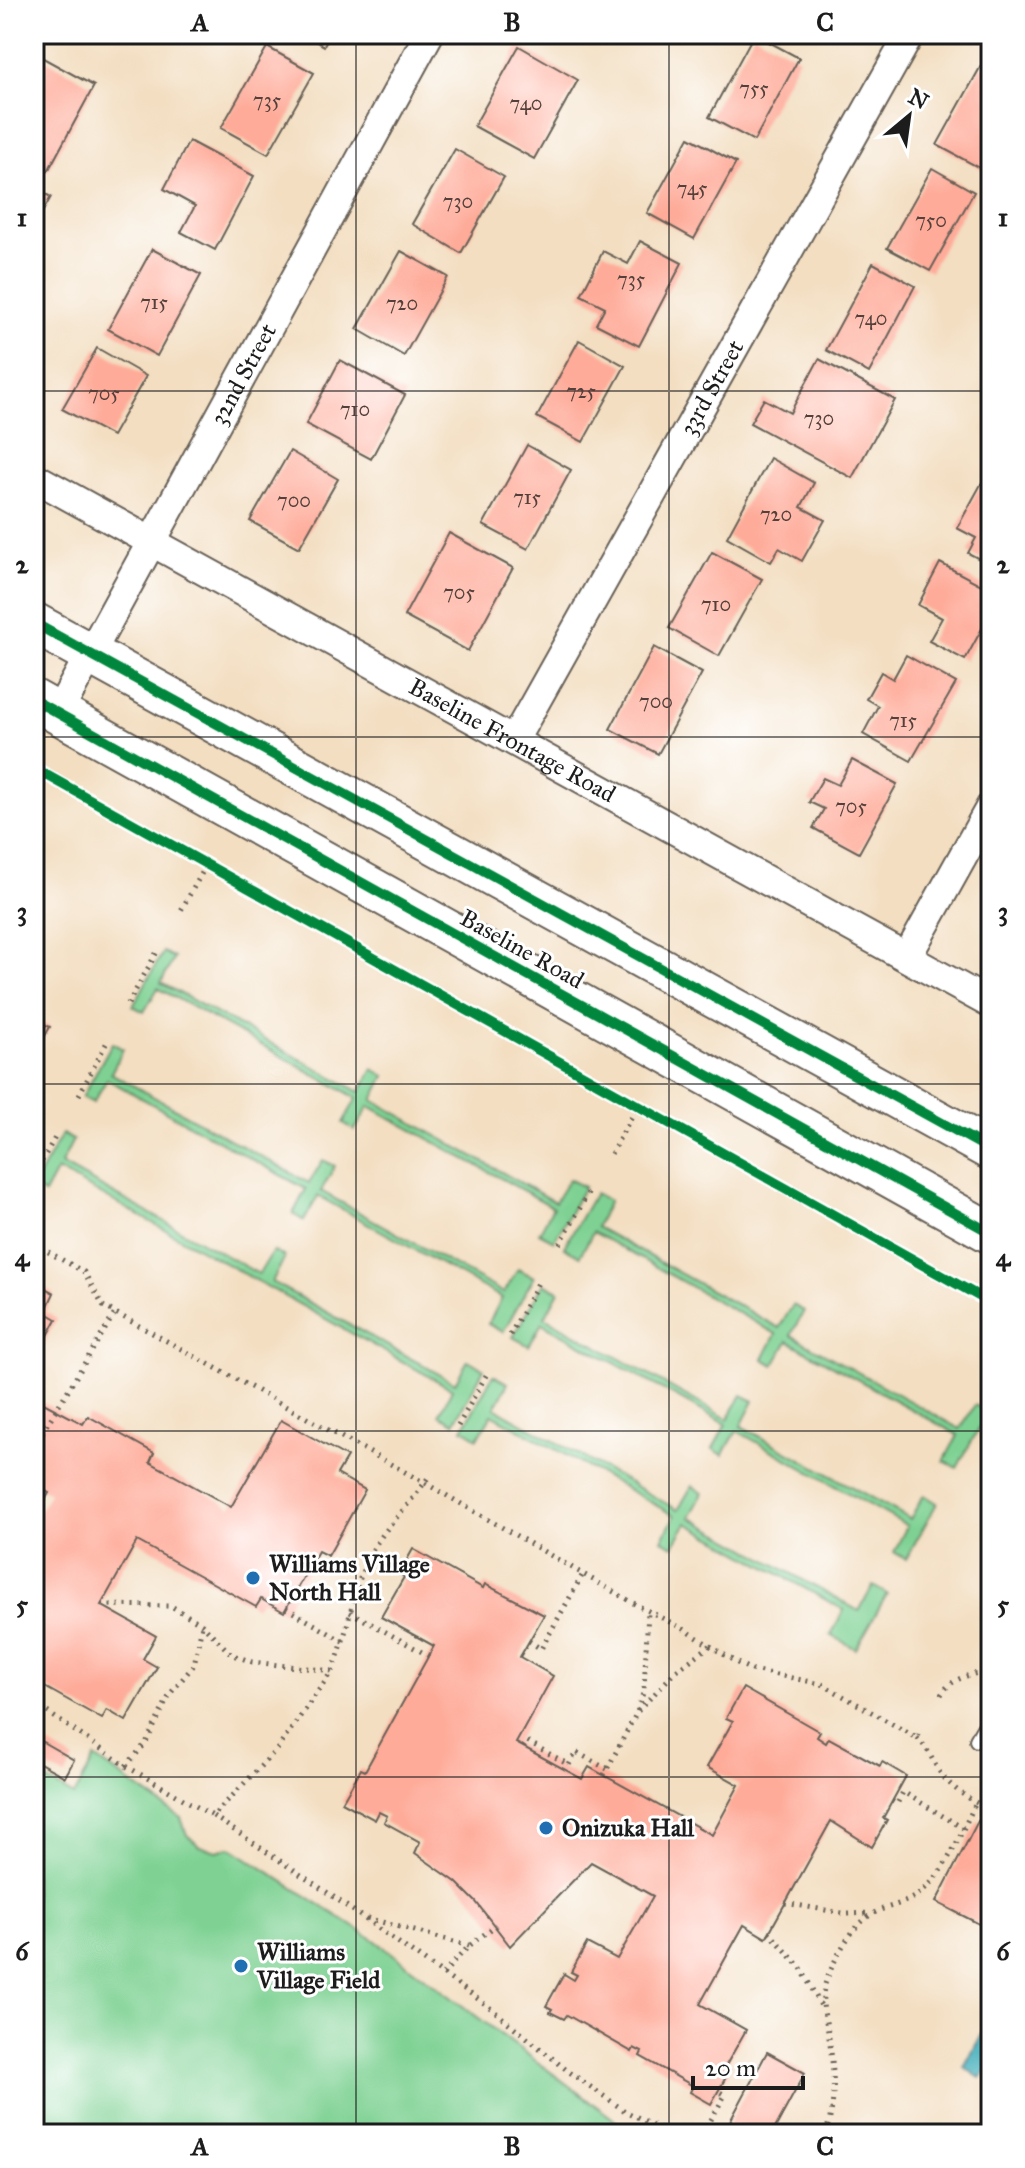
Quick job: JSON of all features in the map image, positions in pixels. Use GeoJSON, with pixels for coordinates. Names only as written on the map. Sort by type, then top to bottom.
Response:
{"type":"FeatureCollection","features":[{"type":"Feature","properties":{"kind":"main road","name":"Baseline Road"},"geometry":{"type":"LineString","coordinates":[[34,623],[991,1150]]}},
{"type":"Feature","properties":{"kind":"main road","name":"Baseline Road"},"geometry":{"type":"LineString","coordinates":[[46,706],[991,1233]]}},
{"type":"Feature","properties":{"kind":"street","name":"32nd Street"},"geometry":{"type":"LineString","coordinates":[[46,706],[91,654],[429,34]]}},
{"type":"Feature","properties":{"kind":"street","name":"33rd Street"},"geometry":{"type":"LineString","coordinates":[[514,740],[910,34]]}},
{"type":"Feature","properties":{"kind":"street","name":"Baseline Frontage Road"},"geometry":{"type":"LineString","coordinates":[[34,477],[991,1004]]}},
{"type":"Feature","properties":{"kind":"street"},"geometry":{"type":"LineString","coordinates":[[907,957],[991,806]]}},
{"type":"Feature","properties":{"kind":"lane"},"geometry":{"type":"LineString","coordinates":[[977,1740],[991,1716]]}},
{"type":"Feature","properties":{"kind":"path"},"geometry":{"type":"LineString","coordinates":[[34,768],[207,864],[180,912]]}},
{"type":"Feature","properties":{"kind":"path"},"geometry":{"type":"LineString","coordinates":[[128,1004],[158,950]]}},
{"type":"Feature","properties":{"kind":"path"},"geometry":{"type":"LineString","coordinates":[[79,1095],[107,1042]]}},
{"type":"Feature","properties":{"kind":"path"},"geometry":{"type":"LineString","coordinates":[[611,1154],[637,1107]]}},
{"type":"Feature","properties":{"kind":"path"},"geometry":{"type":"LineString","coordinates":[[34,1175],[57,1134]]}},
{"type":"Feature","properties":{"kind":"path"},"geometry":{"type":"LineString","coordinates":[[560,1244],[590,1190]]}},
{"type":"Feature","properties":{"kind":"path"},"geometry":{"type":"LineString","coordinates":[[34,1244],[84,1272],[103,1306],[425,1483],[752,1670],[822,1684],[917,1738],[927,1747],[940,1772],[952,1786],[991,1810]]}},
{"type":"Feature","properties":{"kind":"path"},"geometry":{"type":"LineString","coordinates":[[510,1335],[539,1281]]}},
{"type":"Feature","properties":{"kind":"path"},"geometry":{"type":"LineString","coordinates":[[34,1446],[115,1313]]}},
{"type":"Feature","properties":{"kind":"path"},"geometry":{"type":"LineString","coordinates":[[458,1426],[489,1370]]}},
{"type":"Feature","properties":{"kind":"path"},"geometry":{"type":"LineString","coordinates":[[213,1816],[278,1748],[332,1671],[368,1558],[429,1476]]}},
{"type":"Feature","properties":{"kind":"path"},"geometry":{"type":"LineString","coordinates":[[529,1641],[541,1649],[583,1574]]}},
{"type":"Feature","properties":{"kind":"path"},"geometry":{"type":"LineString","coordinates":[[101,1605],[171,1606],[202,1624],[231,1654],[252,1662],[332,1671]]}},
{"type":"Feature","properties":{"kind":"path"},"geometry":{"type":"LineString","coordinates":[[286,1608],[343,1641]]}},
{"type":"Feature","properties":{"kind":"path"},"geometry":{"type":"LineString","coordinates":[[523,1747],[527,1741],[569,1765],[576,1752],[605,1772],[637,1712],[644,1690],[648,1611]]}},
{"type":"Feature","properties":{"kind":"path"},"geometry":{"type":"LineString","coordinates":[[350,1612],[429,1656]]}},
{"type":"Feature","properties":{"kind":"path"},"geometry":{"type":"LineString","coordinates":[[126,1766],[146,1743],[170,1694],[194,1665],[202,1624]]}},
{"type":"Feature","properties":{"kind":"path"},"geometry":{"type":"LineString","coordinates":[[637,1712],[676,1671],[711,1645]]}},
{"type":"Feature","properties":{"kind":"path"},"geometry":{"type":"LineString","coordinates":[[941,1695],[947,1684],[988,1673],[991,1666]]}},
{"type":"Feature","properties":{"kind":"path"},"geometry":{"type":"LineString","coordinates":[[34,1703],[126,1766],[213,1816],[362,1917],[488,2006],[568,2071],[625,2111],[671,2134]]}},
{"type":"Feature","properties":{"kind":"path"},"geometry":{"type":"LineString","coordinates":[[917,1738],[922,1729]]}},
{"type":"Feature","properties":{"kind":"path"},"geometry":{"type":"LineString","coordinates":[[892,1801],[897,1804],[903,1792],[963,1828]]}},
{"type":"Feature","properties":{"kind":"path"},"geometry":{"type":"LineString","coordinates":[[785,1903],[848,1914],[873,1913],[899,1905],[924,1889],[942,1867],[976,1803]]}},
{"type":"Feature","properties":{"kind":"path"},"geometry":{"type":"LineString","coordinates":[[822,2008],[822,1994],[842,1950],[858,1926],[873,1913]]}},
{"type":"Feature","properties":{"kind":"path"},"geometry":{"type":"LineString","coordinates":[[362,1917],[469,1946]]}},
{"type":"Feature","properties":{"kind":"path"},"geometry":{"type":"LineString","coordinates":[[443,1974],[469,1946],[496,1925]]}},
{"type":"Feature","properties":{"kind":"path"},"geometry":{"type":"LineString","coordinates":[[769,1932],[801,1968],[822,2008],[833,2073],[833,2109],[826,2133]]}},
{"type":"Feature","properties":{"kind":"path"},"geometry":{"type":"LineString","coordinates":[[703,2134],[725,2095],[718,2091]]}},
{"type":"Feature","properties":{"kind":"green space"},"geometry":{"type":"Polygon","coordinates":[[[163,952],[174,958],[161,983],[360,1092],[373,1069],[385,1076],[373,1100],[555,1202],[569,1179],[584,1187],[554,1241],[539,1233],[553,1207],[369,1106],[355,1130],[343,1123],[357,1098],[158,988],[144,1012],[133,1006],[163,952]]]}},
{"type":"Feature","properties":{"kind":"green space"},"geometry":{"type":"Polygon","coordinates":[[[112,1043],[123,1049],[111,1073],[309,1183],[323,1160],[335,1166],[321,1191],[504,1293],[518,1269],[534,1277],[503,1332],[488,1324],[502,1298],[318,1196],[304,1221],[293,1214],[306,1189],[107,1079],[93,1103],[82,1097],[112,1043]]]}},
{"type":"Feature","properties":{"kind":"green space"},"geometry":{"type":"Polygon","coordinates":[[[62,1134],[73,1140],[61,1164],[259,1274],[273,1251],[285,1257],[272,1282],[455,1383],[468,1360],[484,1369],[454,1423],[439,1415],[452,1389],[57,1170],[44,1194],[34,1188],[62,1134]]]}},
{"type":"Feature","properties":{"kind":"green space"},"geometry":{"type":"Polygon","coordinates":[[[595,1193],[609,1201],[596,1227],[779,1328],[793,1305],[804,1311],[791,1335],[960,1429],[975,1405],[988,1412],[957,1468],[944,1461],[958,1435],[788,1341],[774,1365],[763,1359],[776,1334],[593,1232],[580,1256],[564,1247],[595,1193]]]}},
{"type":"Feature","properties":{"kind":"green space"},"geometry":{"type":"Polygon","coordinates":[[[544,1283],[559,1291],[545,1317],[728,1419],[742,1395],[754,1401],[741,1426],[910,1519],[924,1495],[937,1503],[906,1559],[894,1552],[907,1526],[737,1431],[723,1455],[713,1449],[726,1424],[542,1323],[529,1346],[513,1337],[544,1283]]]}},
{"type":"Feature","properties":{"kind":"green space"},"geometry":{"type":"Polygon","coordinates":[[[493,1375],[508,1383],[495,1408],[678,1510],[692,1486],[703,1493],[690,1517],[859,1611],[873,1586],[887,1594],[856,1649],[831,1635],[844,1610],[687,1523],[673,1546],[662,1540],[675,1516],[492,1414],[478,1438],[463,1429],[493,1375]]]}},
{"type":"Feature","properties":{"kind":"green space","name":"Williams Village Field"},"geometry":{"type":"Polygon","coordinates":[[[95,1758],[181,1818],[187,1835],[200,1846],[217,1851],[230,1847],[376,1941],[627,2129],[639,2134],[34,2134],[34,1773],[74,1796],[95,1758]]]}},
{"type":"Feature","properties":{"kind":"water"},"geometry":{"type":"Polygon","coordinates":[[[991,2017],[991,2067],[980,2078],[964,2067],[991,2017]]]}},
{"type":"Feature","properties":{"kind":"building"},"geometry":{"type":"Polygon","coordinates":[[[303,34],[331,34],[324,46],[303,34]]]}},
{"type":"Feature","properties":{"kind":"building"},"geometry":{"type":"Polygon","coordinates":[[[754,34],[799,58],[754,141],[709,117],[754,34]]]}},
{"type":"Feature","properties":{"kind":"building"},"geometry":{"type":"Polygon","coordinates":[[[519,46],[578,80],[534,159],[474,126],[519,46]]]}},
{"type":"Feature","properties":{"kind":"building"},"geometry":{"type":"Polygon","coordinates":[[[267,47],[314,73],[268,154],[221,128],[267,47]]]}},
{"type":"Feature","properties":{"kind":"building"},"geometry":{"type":"Polygon","coordinates":[[[34,53],[94,86],[48,171],[34,163],[34,53]]]}},
{"type":"Feature","properties":{"kind":"building"},"geometry":{"type":"Polygon","coordinates":[[[981,66],[991,72],[991,165],[987,172],[937,145],[981,66]]]}},
{"type":"Feature","properties":{"kind":"building"},"geometry":{"type":"Polygon","coordinates":[[[689,137],[736,163],[694,239],[647,213],[689,137]]]}},
{"type":"Feature","properties":{"kind":"building"},"geometry":{"type":"Polygon","coordinates":[[[189,141],[254,176],[215,250],[181,232],[195,206],[164,189],[189,141]]]}},
{"type":"Feature","properties":{"kind":"building"},"geometry":{"type":"Polygon","coordinates":[[[455,149],[504,177],[461,253],[412,224],[455,149]]]}},
{"type":"Feature","properties":{"kind":"building"},"geometry":{"type":"Polygon","coordinates":[[[932,168],[974,192],[930,271],[887,248],[932,168]]]}},
{"type":"Feature","properties":{"kind":"building"},"geometry":{"type":"Polygon","coordinates":[[[34,188],[51,197],[34,227],[34,188]]]}},
{"type":"Feature","properties":{"kind":"building"},"geometry":{"type":"Polygon","coordinates":[[[640,241],[682,263],[639,346],[596,324],[605,307],[581,295],[603,251],[628,264],[640,241]]]}},
{"type":"Feature","properties":{"kind":"building"},"geometry":{"type":"Polygon","coordinates":[[[152,249],[201,275],[157,356],[108,329],[152,249]]]}},
{"type":"Feature","properties":{"kind":"building"},"geometry":{"type":"Polygon","coordinates":[[[401,251],[448,277],[404,356],[357,329],[401,251]]]}},
{"type":"Feature","properties":{"kind":"building"},"geometry":{"type":"Polygon","coordinates":[[[873,263],[915,286],[869,373],[826,350],[873,263]]]}},
{"type":"Feature","properties":{"kind":"building"},"geometry":{"type":"Polygon","coordinates":[[[579,340],[625,366],[583,442],[537,417],[579,340]]]}},
{"type":"Feature","properties":{"kind":"building"},"geometry":{"type":"Polygon","coordinates":[[[97,348],[146,376],[112,436],[62,409],[97,348]]]}},
{"type":"Feature","properties":{"kind":"building"},"geometry":{"type":"Polygon","coordinates":[[[819,359],[895,400],[852,478],[750,423],[764,399],[790,413],[819,359]]]}},
{"type":"Feature","properties":{"kind":"building"},"geometry":{"type":"Polygon","coordinates":[[[340,360],[405,395],[371,459],[306,424],[340,360]]]}},
{"type":"Feature","properties":{"kind":"building"},"geometry":{"type":"Polygon","coordinates":[[[527,445],[571,470],[528,549],[483,525],[527,445]]]}},
{"type":"Feature","properties":{"kind":"building"},"geometry":{"type":"Polygon","coordinates":[[[290,451],[338,479],[299,548],[250,521],[290,451]]]}},
{"type":"Feature","properties":{"kind":"building"},"geometry":{"type":"Polygon","coordinates":[[[770,458],[814,483],[801,507],[825,520],[802,561],[779,548],[771,562],[727,537],[770,458]]]}},
{"type":"Feature","properties":{"kind":"building"},"geometry":{"type":"Polygon","coordinates":[[[985,477],[991,480],[991,565],[968,553],[976,538],[957,528],[985,477]]]}},
{"type":"Feature","properties":{"kind":"building"},"geometry":{"type":"Polygon","coordinates":[[[449,533],[513,568],[468,651],[404,616],[449,533]]]}},
{"type":"Feature","properties":{"kind":"building"},"geometry":{"type":"Polygon","coordinates":[[[712,552],[762,579],[719,656],[669,628],[712,552]]]}},
{"type":"Feature","properties":{"kind":"building"},"geometry":{"type":"Polygon","coordinates":[[[940,563],[991,590],[991,612],[965,660],[929,641],[942,618],[918,605],[940,563]]]}},
{"type":"Feature","properties":{"kind":"building"},"geometry":{"type":"Polygon","coordinates":[[[654,647],[702,673],[658,754],[610,729],[654,647]]]}},
{"type":"Feature","properties":{"kind":"building"},"geometry":{"type":"Polygon","coordinates":[[[906,655],[956,683],[911,761],[863,734],[878,706],[866,699],[881,672],[893,679],[906,655]]]}},
{"type":"Feature","properties":{"kind":"building"},"geometry":{"type":"Polygon","coordinates":[[[852,760],[897,784],[859,853],[813,828],[824,809],[809,802],[823,778],[838,785],[852,760]]]}},
{"type":"Feature","properties":{"kind":"building"},"geometry":{"type":"Polygon","coordinates":[[[34,1019],[50,1027],[34,1055],[34,1019]]]}},
{"type":"Feature","properties":{"kind":"building"},"geometry":{"type":"Polygon","coordinates":[[[34,1282],[54,1293],[45,1312],[57,1319],[34,1361],[34,1282]]]}},
{"type":"Feature","properties":{"kind":"building","name":"Williams Village North Hall"},"geometry":{"type":"Polygon","coordinates":[[[34,1398],[83,1424],[88,1416],[154,1453],[150,1462],[231,1507],[281,1420],[347,1457],[337,1474],[365,1490],[328,1556],[318,1551],[284,1612],[261,1599],[256,1607],[137,1541],[101,1605],[156,1636],[143,1659],[157,1667],[126,1721],[107,1710],[102,1719],[34,1681],[34,1673],[42,1658],[34,1652],[34,1521],[49,1493],[34,1485],[34,1398]]]}},
{"type":"Feature","properties":{"kind":"building","name":"Onizuka Hall"},"geometry":{"type":"Polygon","coordinates":[[[413,1549],[483,1588],[485,1584],[544,1615],[520,1657],[553,1676],[516,1743],[582,1779],[589,1767],[712,1835],[739,1785],[707,1767],[733,1721],[726,1718],[743,1688],[820,1732],[817,1737],[826,1743],[829,1738],[880,1766],[882,1762],[906,1776],[883,1818],[887,1820],[872,1847],[831,1821],[766,1938],[744,1925],[700,2004],[746,2030],[725,2067],[730,2070],[711,2104],[690,2092],[693,2086],[640,2056],[642,2052],[634,2048],[632,2052],[567,2015],[564,2019],[550,2012],[552,2009],[546,2006],[564,1974],[574,1980],[577,1975],[571,1972],[587,1943],[617,1959],[653,1896],[591,1862],[510,1946],[456,1882],[415,1853],[420,1842],[384,1822],[387,1816],[379,1812],[375,1820],[342,1802],[361,1769],[365,1771],[434,1646],[381,1617],[404,1577],[399,1574],[413,1549]]]}},
{"type":"Feature","properties":{"kind":"building"},"geometry":{"type":"Polygon","coordinates":[[[34,1737],[74,1760],[65,1777],[34,1760],[34,1737]]]}},
{"type":"Feature","properties":{"kind":"building"},"geometry":{"type":"Polygon","coordinates":[[[978,1821],[991,1828],[991,1930],[936,1902],[978,1821]]]}},
{"type":"Feature","properties":{"kind":"building"},"geometry":{"type":"Polygon","coordinates":[[[767,2052],[805,2073],[772,2134],[745,2134],[728,2125],[767,2052]]]}},
{"type":"Feature","properties":{"kind":"cycle path"},"geometry":{"type":"LineString","coordinates":[[34,623],[991,1150]]}},
{"type":"Feature","properties":{"kind":"cycle path"},"geometry":{"type":"LineString","coordinates":[[34,700],[991,1233]]}},
{"type":"Feature","properties":{"kind":"cycle path"},"geometry":{"type":"LineString","coordinates":[[34,768],[991,1303]]}},
{"type":"Feature","properties":{"kind":"place","name":"Williams Village North Hall"},"geometry":{"type":"Point","coordinates":[253,1578]}},
{"type":"Feature","properties":{"kind":"place","name":"Onizuka Hall"},"geometry":{"type":"Point","coordinates":[546,1828]}},
{"type":"Feature","properties":{"kind":"place","name":"Williams Village Field"},"geometry":{"type":"Point","coordinates":[241,1966]}}]}
